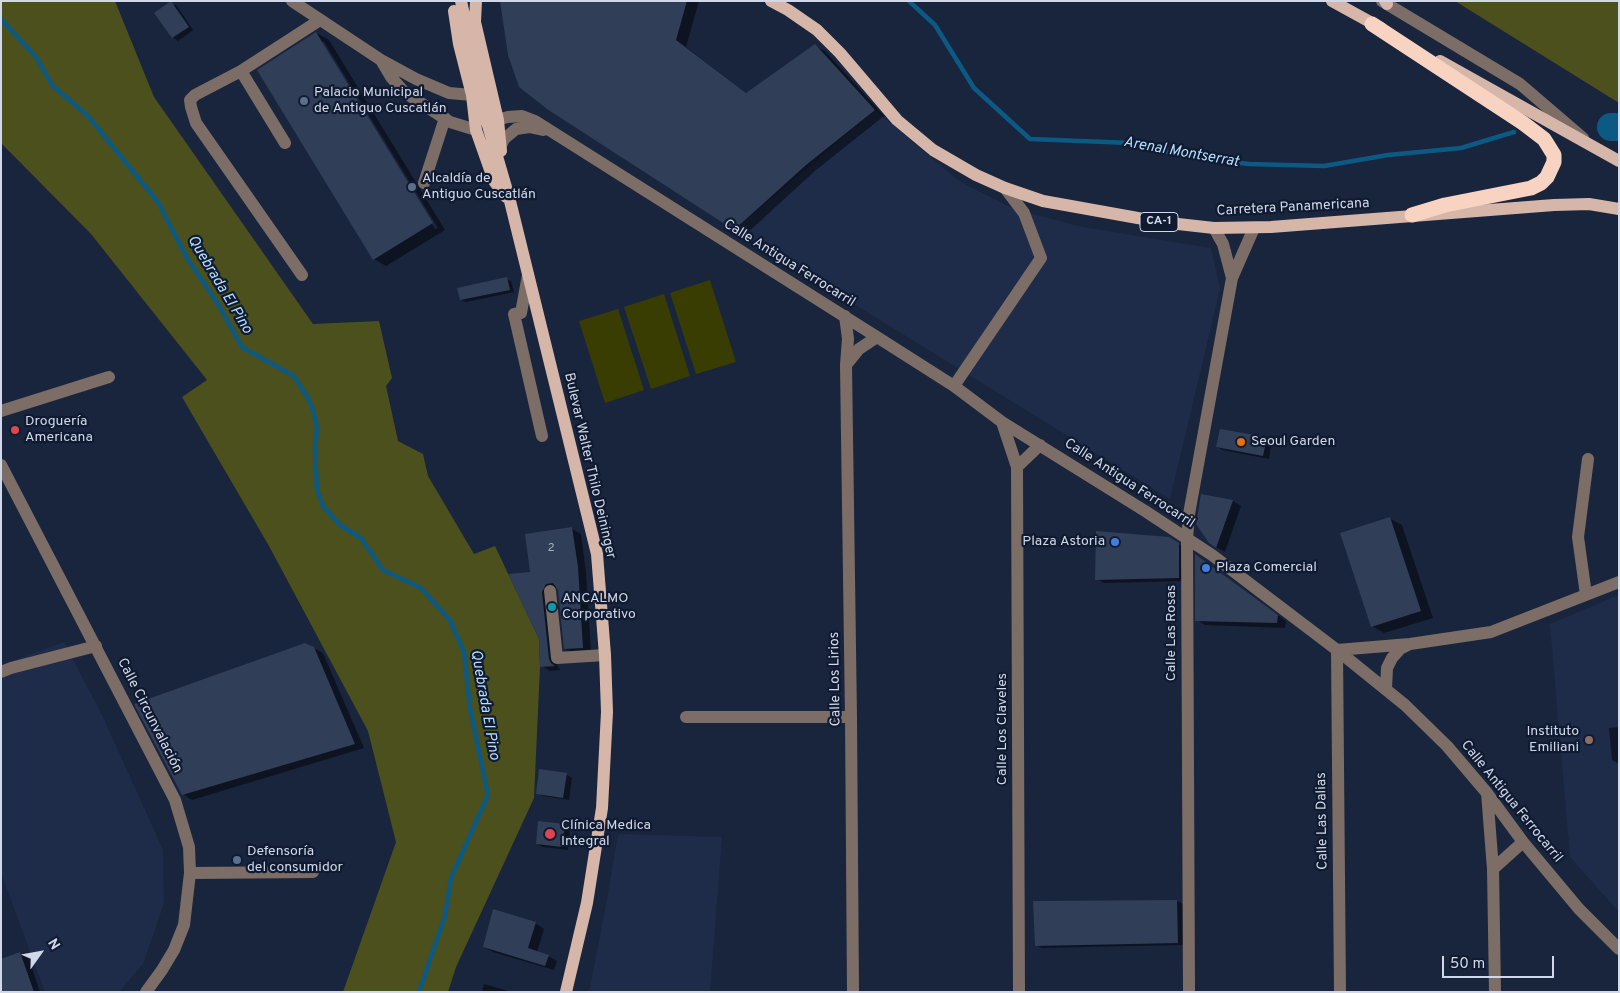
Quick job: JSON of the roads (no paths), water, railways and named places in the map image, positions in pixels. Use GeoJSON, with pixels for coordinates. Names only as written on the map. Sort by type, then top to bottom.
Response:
{"type":"FeatureCollection","features":[{"type":"Feature","properties":{"kind":"highway"},"geometry":{"type":"LineString","coordinates":[[1372,24],[1523,123],[1544,139],[1554,154],[1552,171],[1541,184],[1531,188],[1445,205],[1412,215]]}},
{"type":"Feature","properties":{"kind":"main road"},"geometry":{"type":"LineString","coordinates":[[453,1],[459,44],[472,95],[493,158],[500,166]]}},
{"type":"Feature","properties":{"kind":"main road"},"geometry":{"type":"LineString","coordinates":[[476,1],[475,22],[492,121],[501,145],[500,166]]}},
{"type":"Feature","properties":{"kind":"main road","name":"Carretera Panamericana"},"geometry":{"type":"LineString","coordinates":[[771,1],[817,30],[840,53],[897,120],[926,144],[976,175],[1004,188],[1043,201],[1079,209],[1160,222],[1214,228],[1254,228],[1554,205],[1589,204],[1619,209]]}},
{"type":"Feature","properties":{"kind":"main road"},"geometry":{"type":"LineString","coordinates":[[1332,1],[1619,161]]}},
{"type":"Feature","properties":{"kind":"main road","name":"Bulevar Walter Thilo Deininger"},"geometry":{"type":"LineString","coordinates":[[462,7],[492,121],[500,166],[597,554],[606,655],[607,712],[602,808],[588,903],[566,992]]}},
{"type":"Feature","properties":{"kind":"main road"},"geometry":{"type":"LineString","coordinates":[[472,95],[476,130],[494,181],[510,202]]}},
{"type":"Feature","properties":{"kind":"street"},"geometry":{"type":"LineString","coordinates":[[292,1],[381,60],[416,79],[449,93],[472,95]]}},
{"type":"Feature","properties":{"kind":"street"},"geometry":{"type":"LineString","coordinates":[[1385,2],[1520,84],[1590,144]]}},
{"type":"Feature","properties":{"kind":"street"},"geometry":{"type":"LineString","coordinates":[[302,275],[196,123],[190,100],[241,71],[320,20]]}},
{"type":"Feature","properties":{"kind":"street"},"geometry":{"type":"LineString","coordinates":[[381,60],[391,77],[404,92],[450,122],[476,130]]}},
{"type":"Feature","properties":{"kind":"street"},"geometry":{"type":"LineString","coordinates":[[241,71],[286,143]]}},
{"type":"Feature","properties":{"kind":"street"},"geometry":{"type":"LineString","coordinates":[[412,97],[416,79]]}},
{"type":"Feature","properties":{"kind":"street","name":"Calle Antigua Ferrocarril"},"geometry":{"type":"LineString","coordinates":[[492,121],[522,116],[535,121],[845,316],[954,386],[1002,422],[1040,444],[1212,555],[1386,689],[1447,746],[1487,793],[1522,842],[1579,909],[1619,949]]}},
{"type":"Feature","properties":{"kind":"street"},"geometry":{"type":"LineString","coordinates":[[424,182],[445,118]]}},
{"type":"Feature","properties":{"kind":"street","name":"Calle Antigua Ferrocarril"},"geometry":{"type":"LineString","coordinates":[[501,145],[504,139],[516,129],[529,127],[550,132]]}},
{"type":"Feature","properties":{"kind":"street"},"geometry":{"type":"LineString","coordinates":[[954,386],[1040,258],[1024,213],[1004,188]]}},
{"type":"Feature","properties":{"kind":"street","name":"Calle Las Rosas"},"geometry":{"type":"LineString","coordinates":[[1214,228],[1223,244],[1232,278]]}},
{"type":"Feature","properties":{"kind":"street","name":"Calle Las Rosas"},"geometry":{"type":"LineString","coordinates":[[1189,992],[1187,539],[1191,500],[1232,278],[1254,228]]}},
{"type":"Feature","properties":{"kind":"street"},"geometry":{"type":"LineString","coordinates":[[528,276],[521,313],[514,314],[542,436]]}},
{"type":"Feature","properties":{"kind":"street","name":"Calle Los Lirios"},"geometry":{"type":"LineString","coordinates":[[845,316],[848,338],[846,366],[853,992]]}},
{"type":"Feature","properties":{"kind":"street"},"geometry":{"type":"LineString","coordinates":[[846,366],[860,349],[877,337]]}},
{"type":"Feature","properties":{"kind":"street"},"geometry":{"type":"LineString","coordinates":[[1,411],[108,377]]}},
{"type":"Feature","properties":{"kind":"street","name":"Calle Los Claveles"},"geometry":{"type":"LineString","coordinates":[[1002,422],[1017,467],[1020,992]]}},
{"type":"Feature","properties":{"kind":"street"},"geometry":{"type":"LineString","coordinates":[[1017,467],[1040,444]]}},
{"type":"Feature","properties":{"kind":"street"},"geometry":{"type":"LineString","coordinates":[[1586,595],[1578,537],[1588,459]]}},
{"type":"Feature","properties":{"kind":"street","name":"Calle Circunvalación"},"geometry":{"type":"LineString","coordinates":[[1,465],[175,800],[189,847],[190,872],[184,924],[174,950],[146,992]]}},
{"type":"Feature","properties":{"kind":"street"},"geometry":{"type":"LineString","coordinates":[[1337,650],[1410,644],[1491,632],[1619,582]]}},
{"type":"Feature","properties":{"kind":"street"},"geometry":{"type":"LineString","coordinates":[[550,591],[557,658],[606,655]]}},
{"type":"Feature","properties":{"kind":"street"},"geometry":{"type":"LineString","coordinates":[[1386,689],[1385,677],[1392,658],[1400,649],[1410,644]]}},
{"type":"Feature","properties":{"kind":"street"},"geometry":{"type":"LineString","coordinates":[[1,672],[96,646]]}},
{"type":"Feature","properties":{"kind":"street","name":"Calle Las Dalias"},"geometry":{"type":"LineString","coordinates":[[1337,650],[1340,992]]}},
{"type":"Feature","properties":{"kind":"street"},"geometry":{"type":"LineString","coordinates":[[686,717],[851,717]]}},
{"type":"Feature","properties":{"kind":"street"},"geometry":{"type":"LineString","coordinates":[[1487,793],[1493,868],[1495,992]]}},
{"type":"Feature","properties":{"kind":"street"},"geometry":{"type":"LineString","coordinates":[[1493,868],[1522,842]]}},
{"type":"Feature","properties":{"kind":"street"},"geometry":{"type":"LineString","coordinates":[[190,872],[313,872]]}},
{"type":"Feature","properties":{"kind":"waterway","name":"Arenal Montserrat"},"geometry":{"type":"LineString","coordinates":[[909,1],[935,25],[974,88],[1030,139],[1131,143],[1188,157],[1249,164],[1324,166],[1388,155],[1461,148],[1514,132]]}},
{"type":"Feature","properties":{"kind":"waterway","name":"Quebrada El Pino"},"geometry":{"type":"LineString","coordinates":[[1,19],[36,57],[52,85],[88,116],[158,202],[187,258],[218,304],[242,347],[294,376],[308,398],[317,427],[315,451],[317,490],[323,506],[340,525],[361,538],[383,570],[421,588],[450,620],[464,652],[470,708],[488,795],[451,878],[445,916],[419,992]]}},
{"type":"Feature","properties":{"kind":"waterway","name":"Arenal Montserrat"},"geometry":{"type":"LineString","coordinates":[[1611,127],[1619,127]]}},
{"type":"Feature","properties":{"kind":"place","name":"Palacio Municipal de Antiguo Cuscatlán"},"geometry":{"type":"Point","coordinates":[304,101]}},
{"type":"Feature","properties":{"kind":"place","name":"Alcaldía de Antiguo Cuscatlán"},"geometry":{"type":"Point","coordinates":[412,187]}},
{"type":"Feature","properties":{"kind":"place","name":"Droguería Americana"},"geometry":{"type":"Point","coordinates":[15,430]}},
{"type":"Feature","properties":{"kind":"place","name":"Seoul Garden"},"geometry":{"type":"Point","coordinates":[1241,442]}},
{"type":"Feature","properties":{"kind":"place","name":"Plaza Astoria"},"geometry":{"type":"Point","coordinates":[1115,542]}},
{"type":"Feature","properties":{"kind":"place","name":"Plaza Comercial"},"geometry":{"type":"Point","coordinates":[1206,568]}},
{"type":"Feature","properties":{"kind":"place","name":"ANCALMO Corporativo"},"geometry":{"type":"Point","coordinates":[552,607]}},
{"type":"Feature","properties":{"kind":"place","name":"Instituto Emiliani"},"geometry":{"type":"Point","coordinates":[1589,740]}},
{"type":"Feature","properties":{"kind":"place","name":"Clínica Medica Integral"},"geometry":{"type":"Point","coordinates":[550,834]}},
{"type":"Feature","properties":{"kind":"place","name":"Defensoría del consumidor"},"geometry":{"type":"Point","coordinates":[237,860]}}]}
